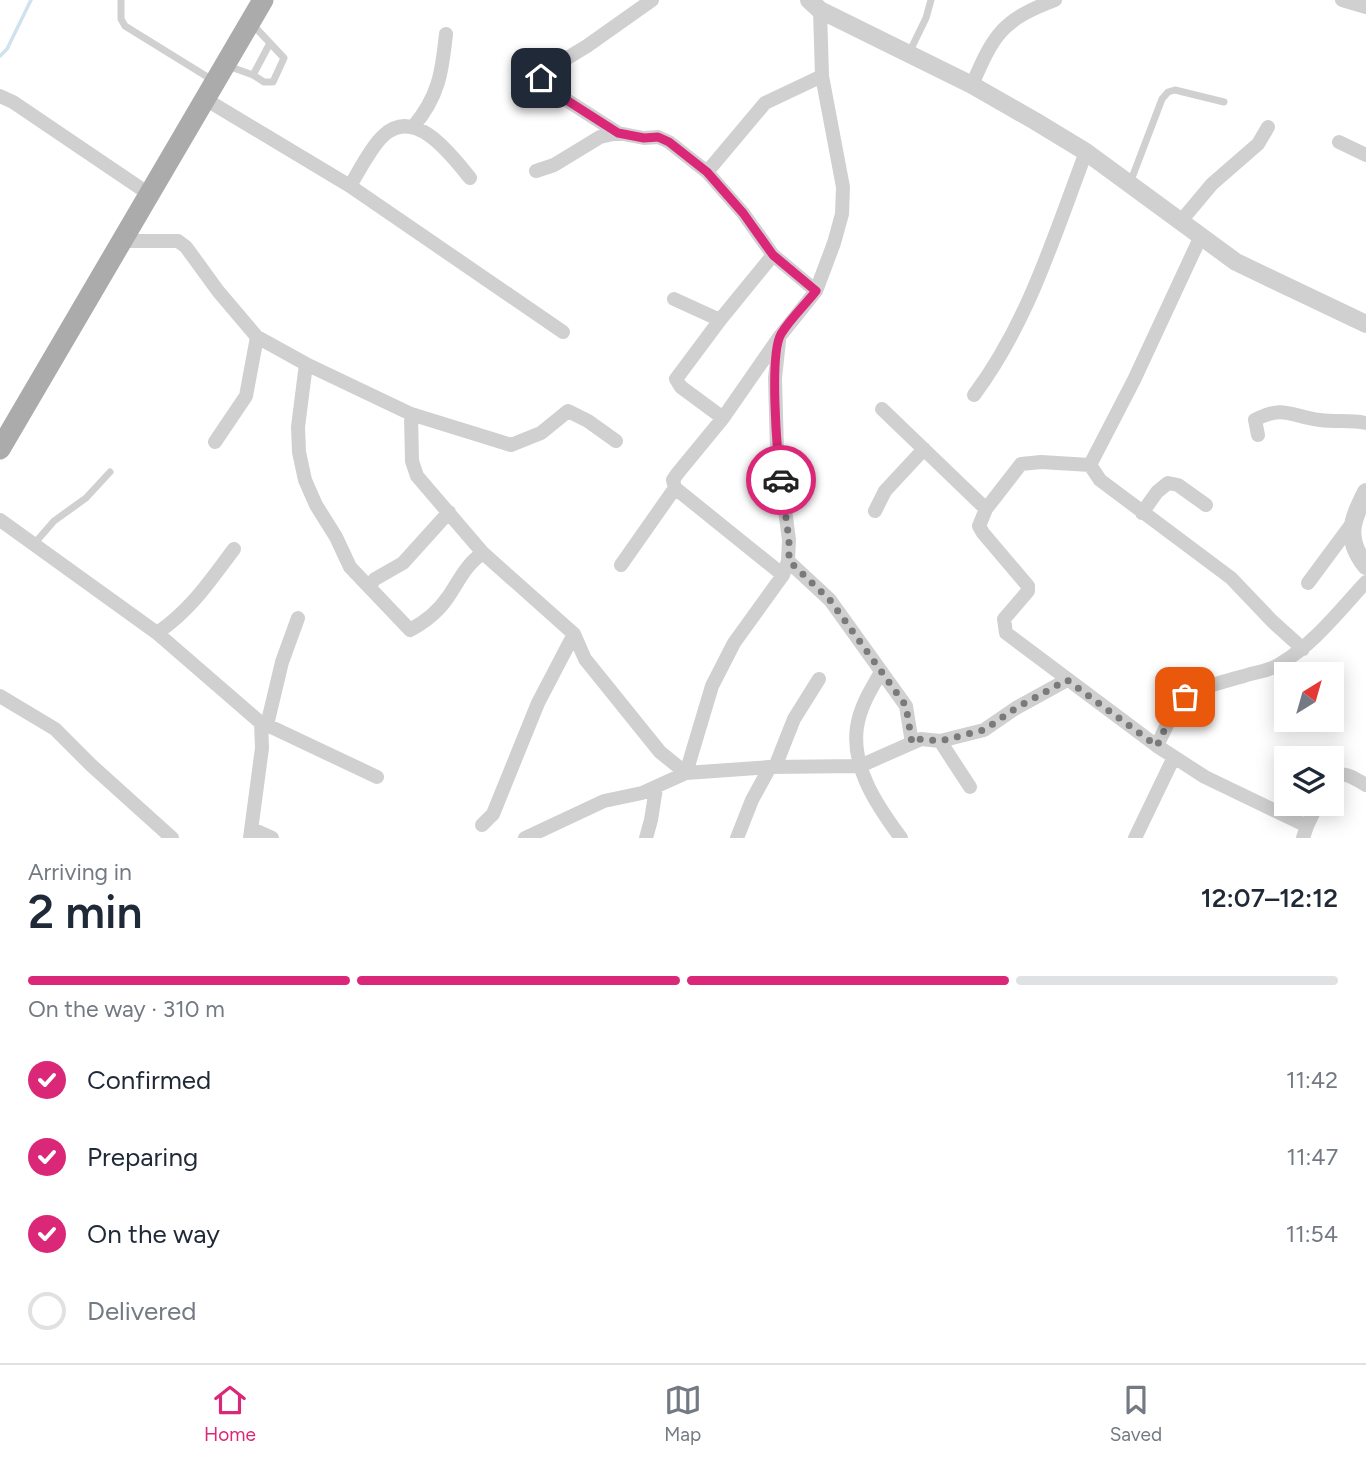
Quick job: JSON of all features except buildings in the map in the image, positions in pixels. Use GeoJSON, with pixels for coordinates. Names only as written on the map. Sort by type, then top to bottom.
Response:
{"type":"FeatureCollection","features":[{"type":"Feature","properties":{"kind":"main road"},"geometry":{"type":"LineString","coordinates":[[0,449],[263,0]]}},
{"type":"Feature","properties":{"kind":"street"},"geometry":{"type":"LineString","coordinates":[[652,0],[587,47],[545,71],[541,78],[543,85],[618,133],[644,138],[658,137],[669,142],[707,172],[743,213],[773,255],[816,291]]}},
{"type":"Feature","properties":{"kind":"street"},"geometry":{"type":"LineString","coordinates":[[972,85],[988,47],[1003,26],[1029,10],[1055,0]]}},
{"type":"Feature","properties":{"kind":"street"},"geometry":{"type":"LineString","coordinates":[[1342,0],[1366,7]]}},
{"type":"Feature","properties":{"kind":"street"},"geometry":{"type":"LineString","coordinates":[[814,5],[972,85],[1086,152],[1244,267],[1366,324]]}},
{"type":"Feature","properties":{"kind":"street"},"geometry":{"type":"LineString","coordinates":[[814,5],[822,76],[843,187],[842,214],[816,291],[780,336],[723,418],[673,480],[676,488],[830,600],[906,706],[912,743]]}},
{"type":"Feature","properties":{"kind":"street"},"geometry":{"type":"LineString","coordinates":[[413,127],[432,103],[442,74],[446,34]]}},
{"type":"Feature","properties":{"kind":"street"},"geometry":{"type":"LineString","coordinates":[[707,172],[765,103],[822,76]]}},
{"type":"Feature","properties":{"kind":"street"},"geometry":{"type":"LineString","coordinates":[[215,82],[350,186],[563,332]]}},
{"type":"Feature","properties":{"kind":"street"},"geometry":{"type":"LineString","coordinates":[[0,96],[149,194]]}},
{"type":"Feature","properties":{"kind":"street"},"geometry":{"type":"LineString","coordinates":[[350,186],[383,135],[396,128],[413,127],[422,130],[447,149],[470,177]]}},
{"type":"Feature","properties":{"kind":"street"},"geometry":{"type":"LineString","coordinates":[[1181,221],[1212,184],[1258,144],[1268,127]]}},
{"type":"Feature","properties":{"kind":"street"},"geometry":{"type":"LineString","coordinates":[[536,171],[554,165],[600,137],[618,133]]}},
{"type":"Feature","properties":{"kind":"street"},"geometry":{"type":"LineString","coordinates":[[1339,142],[1366,155]]}},
{"type":"Feature","properties":{"kind":"street"},"geometry":{"type":"LineString","coordinates":[[974,395],[995,367],[1019,324],[1086,152]]}},
{"type":"Feature","properties":{"kind":"street"},"geometry":{"type":"LineString","coordinates":[[1090,465],[1134,380],[1201,236]]}},
{"type":"Feature","properties":{"kind":"street"},"geometry":{"type":"LineString","coordinates":[[123,241],[178,240],[257,337],[306,364],[411,414],[511,445],[541,433],[568,411],[589,421],[616,441]]}},
{"type":"Feature","properties":{"kind":"street"},"geometry":{"type":"LineString","coordinates":[[723,418],[681,387],[676,379],[773,255]]}},
{"type":"Feature","properties":{"kind":"street"},"geometry":{"type":"LineString","coordinates":[[674,299],[720,320]]}},
{"type":"Feature","properties":{"kind":"street"},"geometry":{"type":"LineString","coordinates":[[686,773],[712,686],[734,643],[786,568],[788,530],[776,450],[775,379],[780,336]]}},
{"type":"Feature","properties":{"kind":"street"},"geometry":{"type":"LineString","coordinates":[[215,442],[246,396],[257,337]]}},
{"type":"Feature","properties":{"kind":"street"},"geometry":{"type":"LineString","coordinates":[[306,364],[298,427],[299,452],[305,481],[350,566],[389,611],[410,631],[438,610],[457,580],[483,552]]}},
{"type":"Feature","properties":{"kind":"street"},"geometry":{"type":"LineString","coordinates":[[882,409],[986,509]]}},
{"type":"Feature","properties":{"kind":"street"},"geometry":{"type":"LineString","coordinates":[[1258,435],[1255,421],[1269,412],[1295,413],[1318,420],[1366,424]]}},
{"type":"Feature","properties":{"kind":"street"},"geometry":{"type":"LineString","coordinates":[[411,414],[412,461],[417,476],[483,552],[573,634],[585,659],[660,752],[686,773]]}},
{"type":"Feature","properties":{"kind":"street"},"geometry":{"type":"LineString","coordinates":[[875,511],[885,491],[924,449]]}},
{"type":"Feature","properties":{"kind":"street"},"geometry":{"type":"LineString","coordinates":[[1090,465],[1041,461],[1021,464],[986,509],[979,526],[1028,586],[1028,591],[1004,619],[1006,632],[1174,757],[1305,832],[1312,816]]}},
{"type":"Feature","properties":{"kind":"street"},"geometry":{"type":"LineString","coordinates":[[1090,465],[1100,480],[1231,578],[1303,649]]}},
{"type":"Feature","properties":{"kind":"street"},"geometry":{"type":"LineString","coordinates":[[1142,513],[1157,492],[1168,483],[1178,485],[1206,505]]}},
{"type":"Feature","properties":{"kind":"street"},"geometry":{"type":"LineString","coordinates":[[621,565],[676,488]]}},
{"type":"Feature","properties":{"kind":"street"},"geometry":{"type":"LineString","coordinates":[[1308,583],[1351,525],[1366,492]]}},
{"type":"Feature","properties":{"kind":"street"},"geometry":{"type":"LineString","coordinates":[[370,586],[375,579],[403,564],[449,512]]}},
{"type":"Feature","properties":{"kind":"street"},"geometry":{"type":"LineString","coordinates":[[0,520],[157,633],[264,724],[377,777]]}},
{"type":"Feature","properties":{"kind":"street"},"geometry":{"type":"LineString","coordinates":[[1351,525],[1354,546],[1366,566]]}},
{"type":"Feature","properties":{"kind":"street"},"geometry":{"type":"LineString","coordinates":[[157,633],[176,620],[199,596],[234,549]]}},
{"type":"Feature","properties":{"kind":"street"},"geometry":{"type":"LineString","coordinates":[[1157,746],[1169,720],[1185,697],[1200,689],[1277,666],[1303,649],[1366,582]]}},
{"type":"Feature","properties":{"kind":"street"},"geometry":{"type":"LineString","coordinates":[[272,838],[251,833],[264,724],[298,618]]}},
{"type":"Feature","properties":{"kind":"street"},"geometry":{"type":"LineString","coordinates":[[482,825],[493,814],[538,703],[573,634]]}},
{"type":"Feature","properties":{"kind":"street"},"geometry":{"type":"LineString","coordinates":[[881,672],[866,698],[857,728],[860,766],[881,811],[901,838]]}},
{"type":"Feature","properties":{"kind":"street"},"geometry":{"type":"LineString","coordinates":[[737,838],[752,800],[773,767],[794,719],[819,679]]}},
{"type":"Feature","properties":{"kind":"street"},"geometry":{"type":"LineString","coordinates":[[525,838],[604,801],[656,788],[686,773],[773,767],[860,766],[921,739],[940,741],[984,730],[1016,708],[1067,680]]}},
{"type":"Feature","properties":{"kind":"street"},"geometry":{"type":"LineString","coordinates":[[0,696],[55,729],[172,838]]}},
{"type":"Feature","properties":{"kind":"street"},"geometry":{"type":"LineString","coordinates":[[940,741],[970,787]]}},
{"type":"Feature","properties":{"kind":"street"},"geometry":{"type":"LineString","coordinates":[[1135,838],[1174,757]]}},
{"type":"Feature","properties":{"kind":"street"},"geometry":{"type":"LineString","coordinates":[[1344,774],[1366,785]]}},
{"type":"Feature","properties":{"kind":"street"},"geometry":{"type":"LineString","coordinates":[[646,838],[656,788]]}},
{"type":"Feature","properties":{"kind":"lane"},"geometry":{"type":"LineString","coordinates":[[121,0],[121,19],[125,26],[215,82],[253,75],[273,82],[284,58],[250,22]]}},
{"type":"Feature","properties":{"kind":"lane"},"geometry":{"type":"LineString","coordinates":[[909,54],[926,18],[931,0]]}},
{"type":"Feature","properties":{"kind":"lane"},"geometry":{"type":"LineString","coordinates":[[253,75],[270,43]]}},
{"type":"Feature","properties":{"kind":"lane"},"geometry":{"type":"LineString","coordinates":[[1130,183],[1162,99],[1168,92],[1175,90],[1224,102]]}},
{"type":"Feature","properties":{"kind":"lane"},"geometry":{"type":"LineString","coordinates":[[34,544],[54,521],[86,498],[110,472]]}},
{"type":"Feature","properties":{"kind":"waterway"},"geometry":{"type":"LineString","coordinates":[[0,56],[7,49],[31,0]]}},
{"type":"Feature","properties":{"kind":"way so far"},"geometry":{"type":"LineString","coordinates":[[781,480],[789,561],[830,600],[906,706],[912,743],[921,739],[940,741],[984,730],[1016,708],[1067,680],[1157,746],[1169,720],[1185,697]]}},
{"type":"Feature","properties":{"kind":"route"},"geometry":{"type":"LineString","coordinates":[[541,78],[543,85],[618,133],[644,138],[658,137],[669,142],[707,172],[743,213],[773,255],[816,291],[780,336],[775,379],[776,450],[781,480]]}}]}
